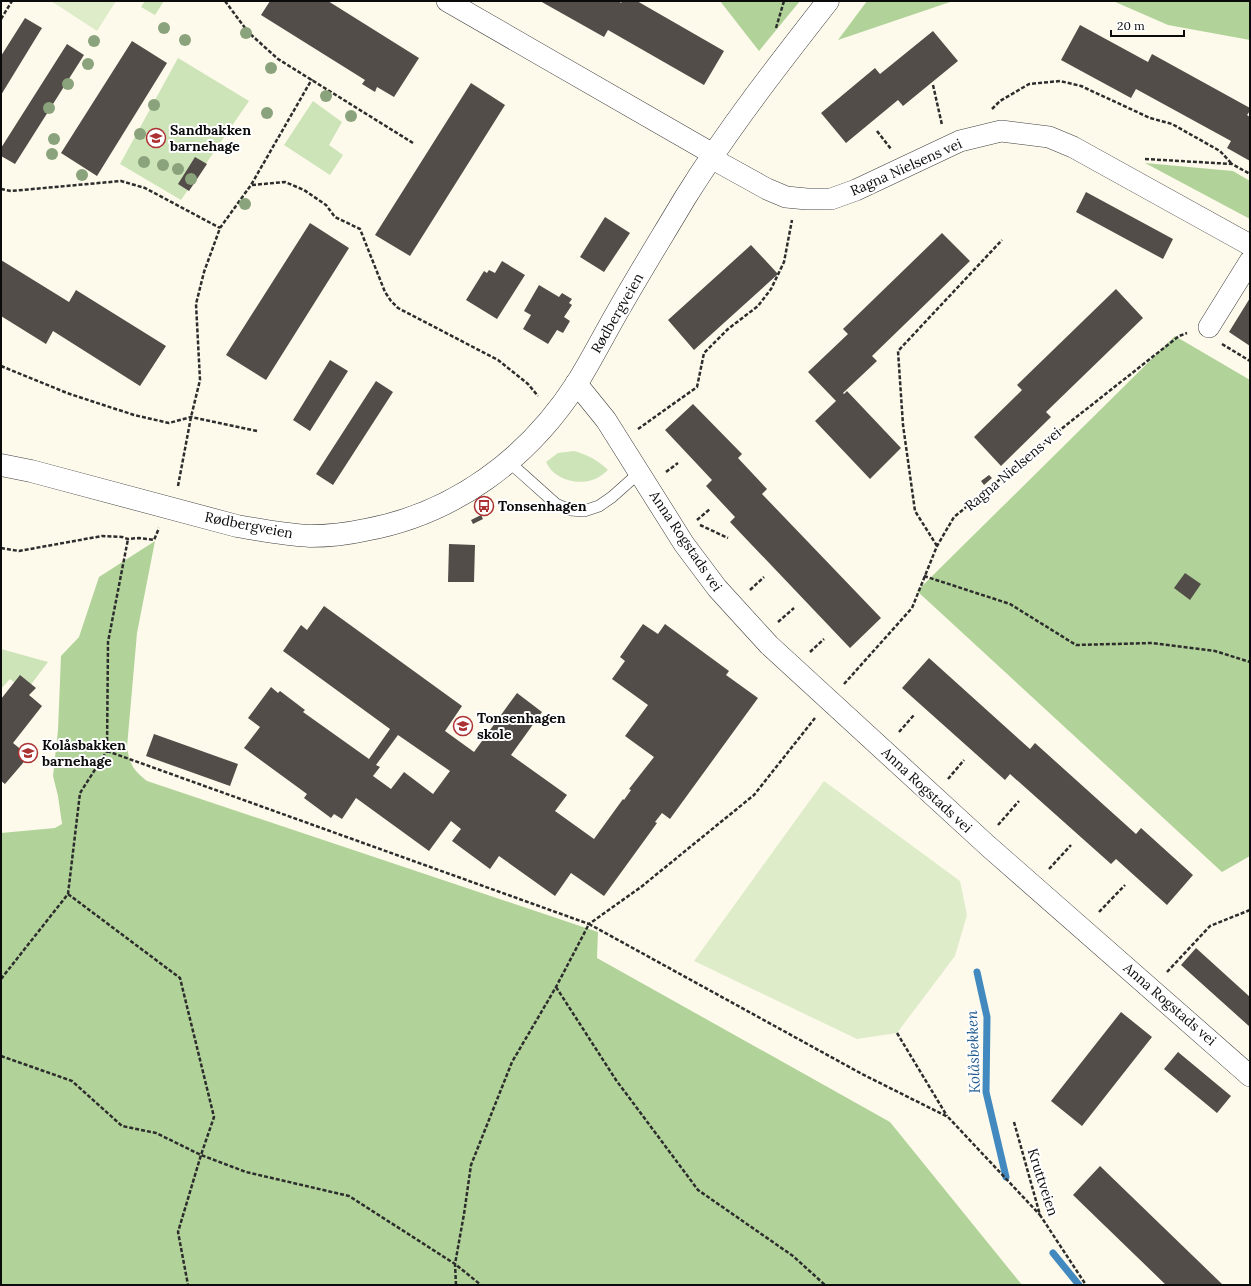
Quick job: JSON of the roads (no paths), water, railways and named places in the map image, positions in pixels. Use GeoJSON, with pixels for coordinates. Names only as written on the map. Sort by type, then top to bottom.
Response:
{"type":"FeatureCollection","features":[{"type":"Feature","properties":{"kind":"street"},"geometry":{"type":"LineString","coordinates":[[447,1],[712,156]]}},
{"type":"Feature","properties":{"kind":"street","name":"Rødbergveien"},"geometry":{"type":"LineString","coordinates":[[1,465],[238,526],[272,532],[311,536],[345,534],[378,528],[420,516],[448,503],[481,484],[508,461],[543,426],[576,383],[619,308],[712,156],[747,106],[828,1]]}},
{"type":"Feature","properties":{"kind":"street","name":"Ragna Nielsens vei"},"geometry":{"type":"LineString","coordinates":[[712,156],[767,189],[786,197],[831,199],[856,190],[960,141],[1001,131],[1049,137],[1073,147],[1250,245]]}},
{"type":"Feature","properties":{"kind":"street"},"geometry":{"type":"LineString","coordinates":[[1209,327],[1250,261]]}},
{"type":"Feature","properties":{"kind":"street","name":"Anna Rogstads vei"},"geometry":{"type":"LineString","coordinates":[[576,383],[606,420],[684,544],[717,588],[769,645],[988,846],[1250,1076]]}},
{"type":"Feature","properties":{"kind":"lane"},"geometry":{"type":"LineString","coordinates":[[508,461],[556,504],[570,510],[584,511],[599,506],[612,497],[640,472]]}},
{"type":"Feature","properties":{"kind":"waterway","name":"Kolåsbekken"},"geometry":{"type":"LineString","coordinates":[[977,972],[987,1017],[986,1092],[1006,1177]]}},
{"type":"Feature","properties":{"kind":"waterway","name":"Kolåsbekken"},"geometry":{"type":"LineString","coordinates":[[1053,1253],[1079,1285]]}},
{"type":"Feature","properties":{"kind":"place","name":"Sandbakken barnehage"},"geometry":{"type":"Point","coordinates":[156,138]}},
{"type":"Feature","properties":{"kind":"place","name":"Tonsenhagen"},"geometry":{"type":"Point","coordinates":[484,506]}},
{"type":"Feature","properties":{"kind":"place","name":"Tonsenhagen skole"},"geometry":{"type":"Point","coordinates":[463,726]}},
{"type":"Feature","properties":{"kind":"place","name":"Kolåsbakken barnehage"},"geometry":{"type":"Point","coordinates":[28,753]}}]}
